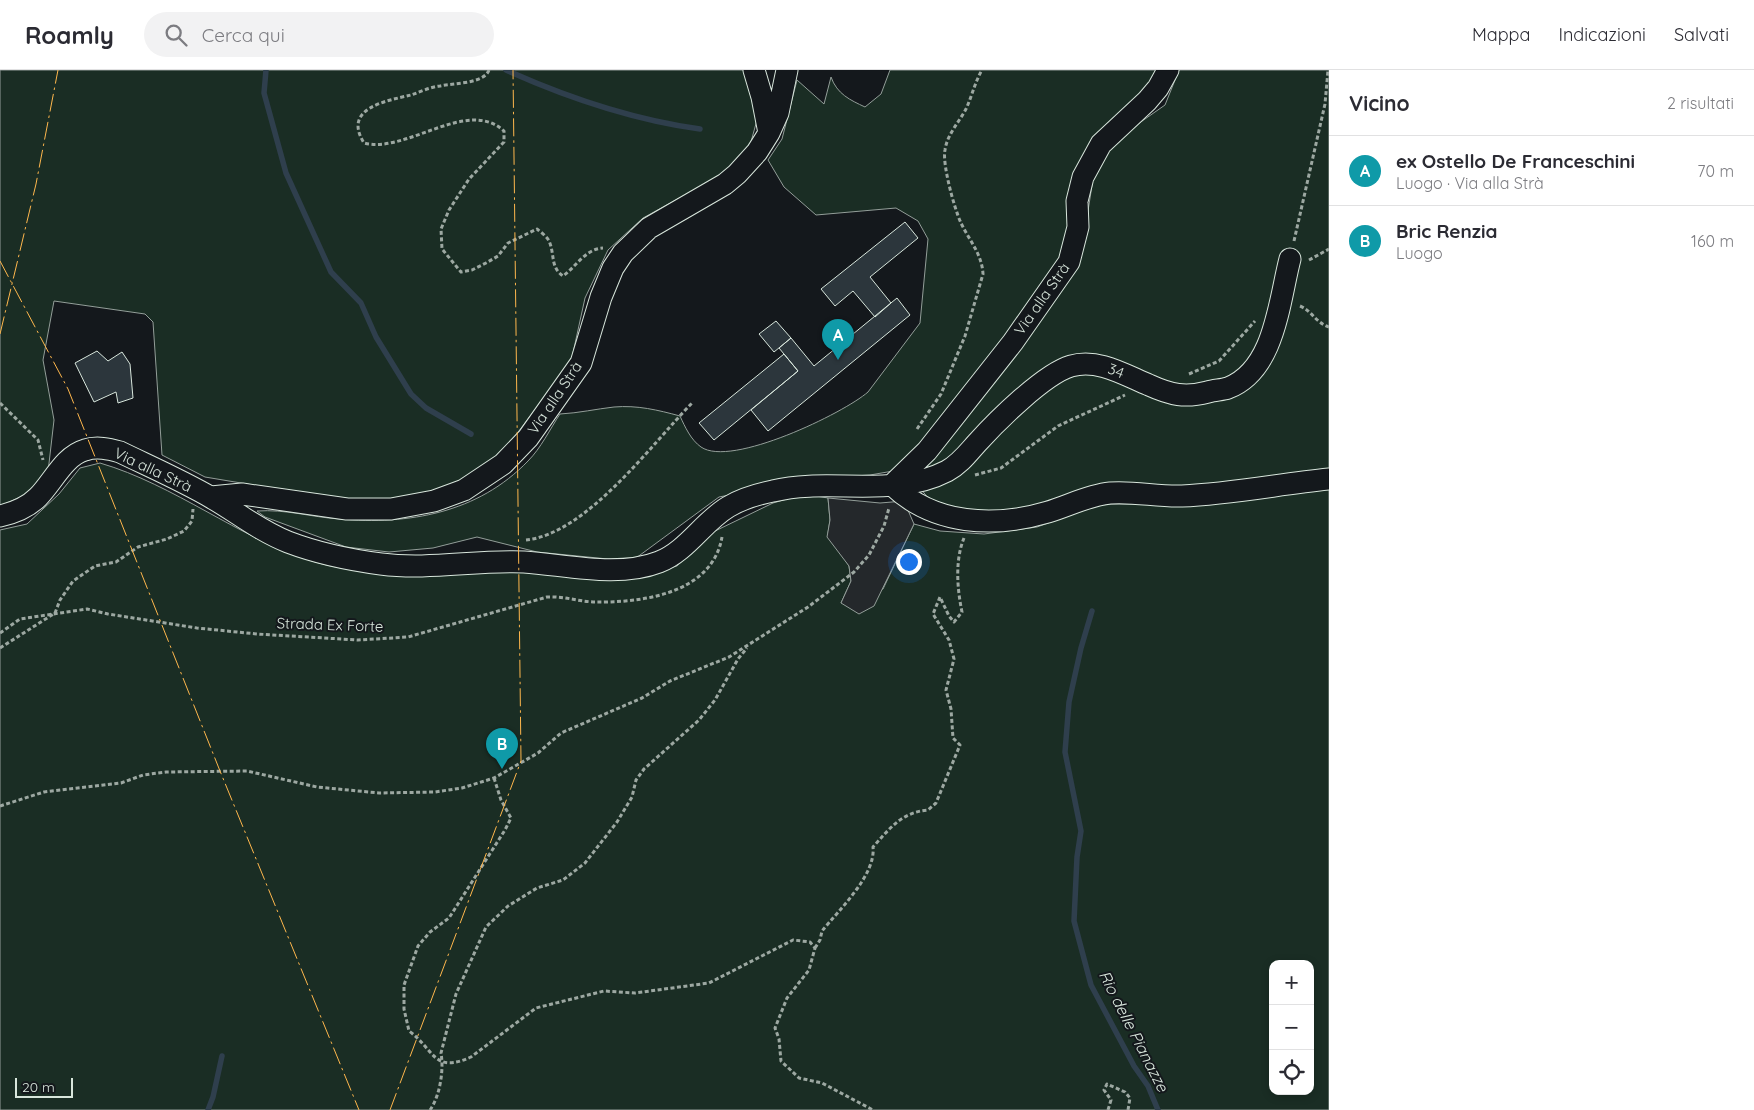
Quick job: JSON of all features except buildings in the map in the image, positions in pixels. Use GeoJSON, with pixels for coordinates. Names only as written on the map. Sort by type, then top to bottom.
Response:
{"type":"FeatureCollection","features":[{"type":"Feature","properties":{"kind":"street"},"geometry":{"type":"LineString","coordinates":[[754,70],[762,97],[769,133]]}},
{"type":"Feature","properties":{"kind":"street","name":"Via alla Strà"},"geometry":{"type":"LineString","coordinates":[[211,497],[242,494],[347,509],[391,509],[434,501],[464,490],[503,464],[528,438],[581,363],[601,297],[613,268],[623,253],[649,228],[725,184],[757,152],[769,133],[778,113],[786,70]]}},
{"type":"Feature","properties":{"kind":"street","name":"Via alla Strà"},"geometry":{"type":"LineString","coordinates":[[0,516],[17,511],[40,495],[70,459],[80,452],[105,448],[120,452],[211,497],[248,522],[291,543],[336,556],[411,567],[510,562],[610,568],[642,566],[661,561],[682,548],[726,507],[749,497],[794,487],[892,485],[927,451],[1013,342],[1070,262],[1078,227],[1077,201],[1083,177],[1101,144],[1147,101],[1168,70]]}},
{"type":"Feature","properties":{"kind":"street","name":"34"},"geometry":{"type":"LineString","coordinates":[[892,485],[913,482],[951,468],[1030,393],[1045,381],[1071,366],[1085,364],[1106,367],[1176,395],[1194,396],[1228,388],[1250,373],[1261,361],[1274,327],[1290,259]]}},
{"type":"Feature","properties":{"kind":"street"},"geometry":{"type":"LineString","coordinates":[[54,478],[57,448]]}},
{"type":"Feature","properties":{"kind":"street"},"geometry":{"type":"LineString","coordinates":[[892,485],[906,499],[924,509],[969,519],[1007,521],[1047,512],[1109,493],[1182,496],[1329,479]]}},
{"type":"Feature","properties":{"kind":"path"},"geometry":{"type":"LineString","coordinates":[[489,70],[484,76],[476,79],[438,86],[375,104],[363,115],[358,123],[358,132],[364,143],[375,146],[389,145],[457,122],[479,120],[491,123],[504,131],[504,142],[470,179],[442,222],[442,249],[461,272],[472,270],[486,263],[498,256],[508,243],[537,229],[549,240],[553,265],[557,272],[563,276],[579,260],[594,249],[605,248],[623,253]]}},
{"type":"Feature","properties":{"kind":"path"},"geometry":{"type":"LineString","coordinates":[[913,437],[941,394],[965,336],[983,274],[983,264],[960,222],[948,184],[948,173],[944,166],[945,148],[965,110],[982,70]]}},
{"type":"Feature","properties":{"kind":"path"},"geometry":{"type":"LineString","coordinates":[[1290,259],[1324,104],[1328,70]]}},
{"type":"Feature","properties":{"kind":"path"},"geometry":{"type":"LineString","coordinates":[[0,403],[38,440],[43,457],[40,495]]}},
{"type":"Feature","properties":{"kind":"path"},"geometry":{"type":"LineString","coordinates":[[524,540],[570,524],[598,503],[692,404]]}},
{"type":"Feature","properties":{"kind":"path"},"geometry":{"type":"LineString","coordinates":[[0,806],[44,792],[121,783],[143,775],[166,772],[247,770],[317,787],[379,793],[435,792],[462,788],[494,778],[538,753],[561,733],[642,698],[670,681],[719,662],[749,646],[814,602],[854,572],[868,555],[884,526],[892,500],[892,485]]}},
{"type":"Feature","properties":{"kind":"path"},"geometry":{"type":"LineString","coordinates":[[0,648],[56,613],[60,600],[73,581],[95,566],[116,562],[138,547],[167,539],[184,531],[192,521],[193,510],[188,486]]}},
{"type":"Feature","properties":{"kind":"path","name":"Strada Ex Forte"},"geometry":{"type":"LineString","coordinates":[[0,633],[20,619],[87,608],[108,614],[197,628],[257,634],[358,640],[408,637],[547,597],[562,596],[599,602],[641,600],[658,597],[686,584],[711,564],[721,541],[726,507]]}},
{"type":"Feature","properties":{"kind":"path"},"geometry":{"type":"LineString","coordinates":[[873,1110],[822,1083],[799,1078],[781,1061],[779,1039],[775,1028],[787,998],[809,970],[822,931],[862,882],[874,856],[873,847],[894,824],[914,811],[928,810],[936,803],[960,745],[953,738],[951,709],[946,690],[954,659],[949,640],[933,614],[940,597],[954,622],[962,612],[959,597],[958,552],[967,532],[969,519]]}},
{"type":"Feature","properties":{"kind":"path"},"geometry":{"type":"LineString","coordinates":[[430,1110],[437,1098],[443,1064],[441,1054],[456,994],[486,927],[508,906],[537,888],[563,880],[585,863],[617,822],[632,797],[636,780],[644,768],[700,720],[715,700],[738,659],[749,646]]}},
{"type":"Feature","properties":{"kind":"path"},"geometry":{"type":"LineString","coordinates":[[494,778],[501,800],[510,818],[505,830],[449,918],[418,946],[404,986],[404,1009],[409,1031],[423,1041],[434,1056],[443,1064],[458,1063],[471,1057],[536,1008],[604,991],[636,993],[709,983],[793,940],[810,942],[815,948]]}},
{"type":"Feature","properties":{"kind":"path"},"geometry":{"type":"LineString","coordinates":[[1108,1110],[1110,1100],[1104,1090],[1107,1084],[1125,1092],[1130,1098],[1128,1110]]}},
{"type":"Feature","properties":{"kind":"green space"},"geometry":{"type":"Polygon","coordinates":[[[0,70],[744,70],[757,120],[749,149],[729,171],[643,218],[608,250],[585,298],[571,362],[500,456],[455,485],[398,500],[331,498],[205,477],[162,455],[153,322],[145,314],[54,301],[43,360],[54,420],[48,472],[34,491],[0,506],[0,70]]]}},
{"type":"Feature","properties":{"kind":"green space"},"geometry":{"type":"Polygon","coordinates":[[[890,70],[1161,70],[1153,84],[1096,138],[1064,259],[1008,338],[899,470],[870,475],[819,478],[719,497],[636,558],[608,559],[537,552],[477,537],[433,548],[389,552],[346,547],[265,517],[257,511],[278,511],[329,518],[365,520],[391,520],[441,512],[465,504],[487,493],[508,479],[533,456],[560,414],[614,407],[639,407],[664,412],[680,416],[697,444],[716,452],[736,450],[787,435],[836,412],[868,392],[920,323],[928,239],[918,221],[896,208],[816,215],[784,187],[768,160],[782,139],[797,80],[824,104],[831,77],[840,92],[865,107],[881,94],[890,70]]]}},
{"type":"Feature","properties":{"kind":"green space"},"geometry":{"type":"Polygon","coordinates":[[[1179,70],[1329,70],[1329,471],[1022,513],[954,511],[929,499],[920,488],[925,468],[956,431],[1085,230],[1093,179],[1106,153],[1125,133],[1165,105],[1179,70]]]}},
{"type":"Feature","properties":{"kind":"green space"},"geometry":{"type":"Polygon","coordinates":[[[100,463],[154,484],[284,551],[333,567],[354,570],[398,572],[485,569],[651,572],[677,566],[713,532],[773,503],[804,494],[828,498],[830,520],[828,533],[849,566],[851,581],[841,603],[883,589],[914,524],[940,531],[984,534],[1037,527],[1101,504],[1135,504],[1329,487],[1329,1110],[0,1110],[0,530],[27,524],[59,494],[80,468],[100,463]]]}},
{"type":"Feature","properties":{"kind":"shaded area"},"geometry":{"type":"Polygon","coordinates":[[[828,498],[880,503],[904,501],[914,524],[874,606],[859,614],[841,603],[851,581],[849,566],[827,537],[830,520],[828,498]]]}},
{"type":"Feature","properties":{"kind":"waterway"},"geometry":{"type":"LineString","coordinates":[[266,70],[264,93],[286,173],[331,272],[361,303],[376,337],[411,394],[426,408],[471,434]]}},
{"type":"Feature","properties":{"kind":"waterway"},"geometry":{"type":"LineString","coordinates":[[506,70],[601,106],[651,120],[700,129]]}},
{"type":"Feature","properties":{"kind":"waterway","name":"Rio delle Pianazze"},"geometry":{"type":"LineString","coordinates":[[1092,611],[1081,648],[1069,702],[1065,752],[1081,831],[1077,857],[1074,921],[1091,985],[1134,1066],[1148,1086],[1158,1110]]}},
{"type":"Feature","properties":{"kind":"waterway"},"geometry":{"type":"LineString","coordinates":[[208,1110],[213,1097],[222,1056]]}},
{"type":"Feature","properties":{"kind":"power"},"geometry":{"type":"LineString","coordinates":[[0,334],[36,184],[58,70]]}},
{"type":"Feature","properties":{"kind":"power"},"geometry":{"type":"LineString","coordinates":[[390,1110],[521,761],[513,70]]}},
{"type":"Feature","properties":{"kind":"power"},"geometry":{"type":"LineString","coordinates":[[0,261],[68,389],[220,771],[359,1110]]}},
{"type":"Feature","properties":{"kind":"place","name":"ex Ostello De Franceschini"},"geometry":{"type":"Point","coordinates":[838,360]}},
{"type":"Feature","properties":{"kind":"place","name":"Bric Renzia"},"geometry":{"type":"Point","coordinates":[502,769]}}]}
